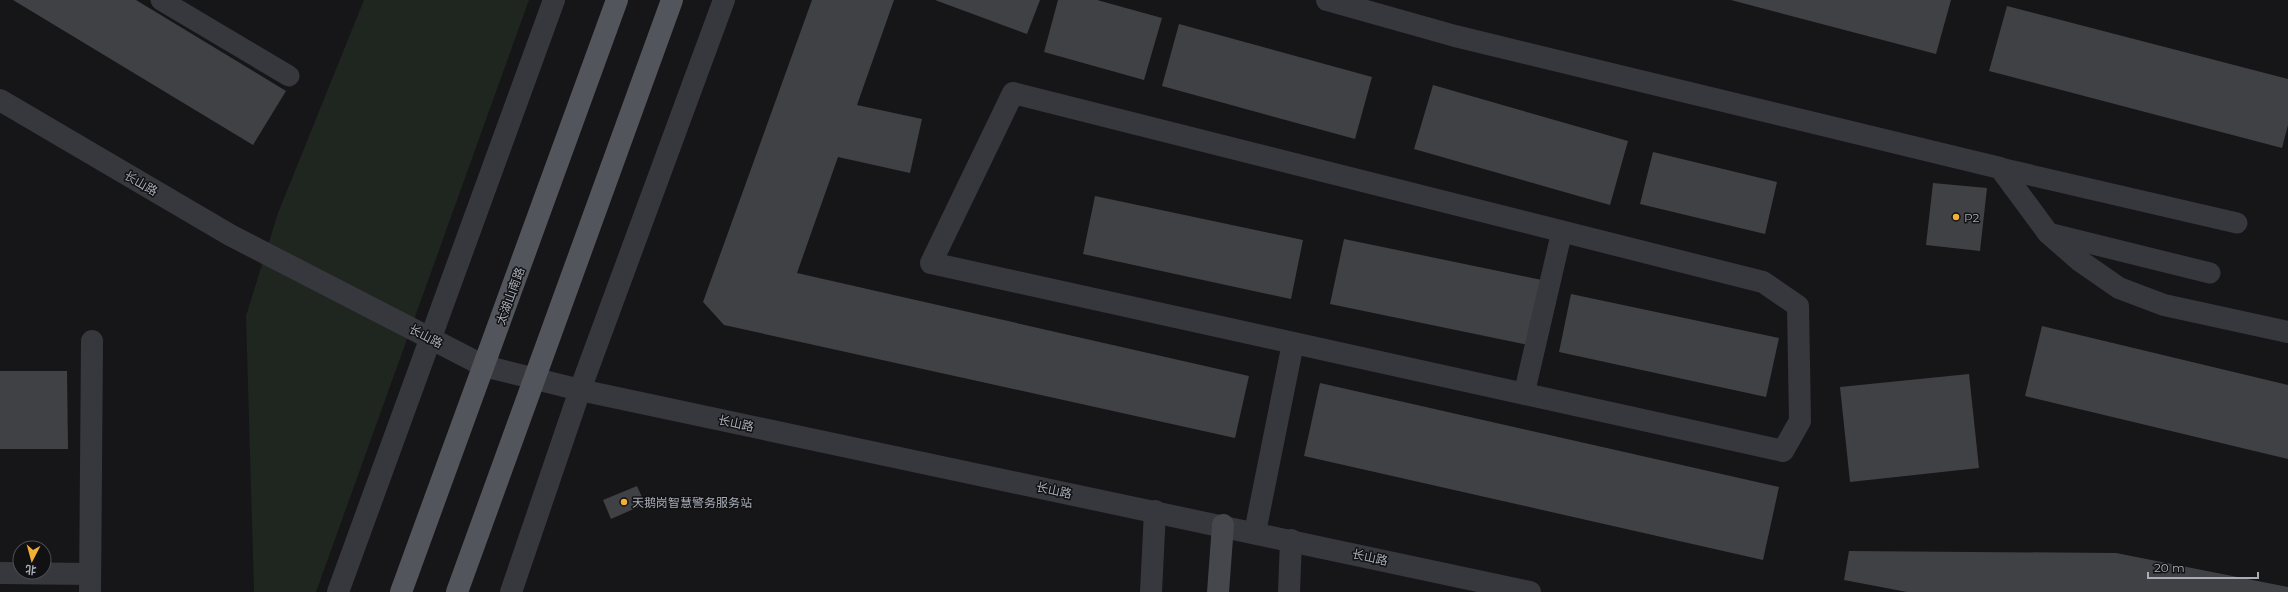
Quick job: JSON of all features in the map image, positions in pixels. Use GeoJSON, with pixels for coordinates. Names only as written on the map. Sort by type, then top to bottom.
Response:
{"type":"FeatureCollection","features":[{"type":"Feature","properties":{"kind":"main road","name":"太湖山南路"},"geometry":{"type":"LineString","coordinates":[[401,592],[617,0]]}},
{"type":"Feature","properties":{"kind":"main road"},"geometry":{"type":"LineString","coordinates":[[457,592],[672,0]]}},
{"type":"Feature","properties":{"kind":"main road"},"geometry":{"type":"LineString","coordinates":[[1218,592],[1223,525]]}},
{"type":"Feature","properties":{"kind":"street"},"geometry":{"type":"LineString","coordinates":[[338,592],[554,0]]}},
{"type":"Feature","properties":{"kind":"street"},"geometry":{"type":"LineString","coordinates":[[511,592],[580,390],[724,0]]}},
{"type":"Feature","properties":{"kind":"street"},"geometry":{"type":"LineString","coordinates":[[1327,0],[1455,36],[2000,168],[2048,233],[2080,261],[2119,288],[2164,305],[2288,332]]}},
{"type":"Feature","properties":{"kind":"street"},"geometry":{"type":"LineString","coordinates":[[1013,93],[1562,231],[1763,282],[1798,306],[1800,421],[1783,451],[931,263],[1013,93]]}},
{"type":"Feature","properties":{"kind":"street","name":"长山路"},"geometry":{"type":"LineString","coordinates":[[0,100],[230,235],[484,366],[580,390],[1223,525],[1530,592]]}},
{"type":"Feature","properties":{"kind":"street"},"geometry":{"type":"LineString","coordinates":[[0,573],[90,583],[92,341]]}},
{"type":"Feature","properties":{"kind":"street"},"geometry":{"type":"LineString","coordinates":[[1255,532],[1293,343]]}},
{"type":"Feature","properties":{"kind":"street"},"geometry":{"type":"LineString","coordinates":[[1151,592],[1155,511]]}},
{"type":"Feature","properties":{"kind":"street"},"geometry":{"type":"LineString","coordinates":[[1289,592],[1291,540]]}},
{"type":"Feature","properties":{"kind":"lane"},"geometry":{"type":"LineString","coordinates":[[161,0],[289,76]]}},
{"type":"Feature","properties":{"kind":"lane"},"geometry":{"type":"LineString","coordinates":[[2000,168],[2237,223]]}},
{"type":"Feature","properties":{"kind":"lane"},"geometry":{"type":"LineString","coordinates":[[1524,394],[1562,231]]}},
{"type":"Feature","properties":{"kind":"lane"},"geometry":{"type":"LineString","coordinates":[[2048,233],[2210,273]]}},
{"type":"Feature","properties":{"kind":"shaded area"},"geometry":{"type":"Polygon","coordinates":[[[364,0],[529,0],[316,592],[254,592],[246,316],[278,213],[364,0]]]}},
{"type":"Feature","properties":{"kind":"building"},"geometry":{"type":"Polygon","coordinates":[[[13,0],[136,0],[286,91],[253,145],[13,0]]]}},
{"type":"Feature","properties":{"kind":"building"},"geometry":{"type":"Polygon","coordinates":[[[812,0],[894,0],[857,105],[922,119],[910,173],[838,157],[797,273],[1249,376],[1235,438],[724,325],[703,302],[812,0]]]}},
{"type":"Feature","properties":{"kind":"building"},"geometry":{"type":"Polygon","coordinates":[[[935,0],[1040,0],[1027,34],[935,0]]]}},
{"type":"Feature","properties":{"kind":"building"},"geometry":{"type":"Polygon","coordinates":[[[1058,0],[1097,0],[1162,18],[1144,80],[1044,52],[1058,0]]]}},
{"type":"Feature","properties":{"kind":"building"},"geometry":{"type":"Polygon","coordinates":[[[1731,0],[1951,0],[1936,54],[1731,0]]]}},
{"type":"Feature","properties":{"kind":"building"},"geometry":{"type":"Polygon","coordinates":[[[2007,6],[2288,79],[2288,125],[2282,148],[1989,71],[2007,6]]]}},
{"type":"Feature","properties":{"kind":"building"},"geometry":{"type":"Polygon","coordinates":[[[1179,24],[1372,77],[1355,139],[1162,86],[1179,24]]]}},
{"type":"Feature","properties":{"kind":"building"},"geometry":{"type":"Polygon","coordinates":[[[1433,85],[1628,141],[1610,205],[1414,149],[1433,85]]]}},
{"type":"Feature","properties":{"kind":"building"},"geometry":{"type":"Polygon","coordinates":[[[1653,152],[1777,182],[1765,234],[1640,204],[1653,152]]]}},
{"type":"Feature","properties":{"kind":"building","name":"P2"},"geometry":{"type":"Polygon","coordinates":[[[1933,183],[1987,188],[1980,251],[1926,245],[1933,183]]]}},
{"type":"Feature","properties":{"kind":"building"},"geometry":{"type":"Polygon","coordinates":[[[1095,196],[1303,240],[1291,299],[1083,254],[1095,196]]]}},
{"type":"Feature","properties":{"kind":"building"},"geometry":{"type":"Polygon","coordinates":[[[1344,239],[1542,280],[1529,345],[1330,304],[1344,239]]]}},
{"type":"Feature","properties":{"kind":"building"},"geometry":{"type":"Polygon","coordinates":[[[1571,294],[1779,338],[1766,397],[1559,352],[1571,294]]]}},
{"type":"Feature","properties":{"kind":"building"},"geometry":{"type":"Polygon","coordinates":[[[2042,326],[2288,385],[2288,459],[2025,396],[2042,326]]]}},
{"type":"Feature","properties":{"kind":"building"},"geometry":{"type":"Polygon","coordinates":[[[0,371],[67,371],[68,449],[0,449],[0,371]]]}},
{"type":"Feature","properties":{"kind":"building"},"geometry":{"type":"Polygon","coordinates":[[[1969,374],[1979,468],[1850,482],[1840,387],[1969,374]]]}},
{"type":"Feature","properties":{"kind":"building"},"geometry":{"type":"Polygon","coordinates":[[[1320,383],[1779,487],[1763,560],[1304,456],[1320,383]]]}},
{"type":"Feature","properties":{"kind":"building","name":"天鹅岗智慧警务服务站"},"geometry":{"type":"Polygon","coordinates":[[[637,486],[645,504],[611,519],[603,500],[637,486]]]}},
{"type":"Feature","properties":{"kind":"building"},"geometry":{"type":"Polygon","coordinates":[[[1849,551],[2116,553],[2288,587],[2288,592],[1907,592],[1844,580],[1849,551]]]}},
{"type":"Feature","properties":{"kind":"place","name":"P2"},"geometry":{"type":"Point","coordinates":[1956,217]}},
{"type":"Feature","properties":{"kind":"place","name":"天鹅岗智慧警务服务站"},"geometry":{"type":"Point","coordinates":[624,502]}}]}
